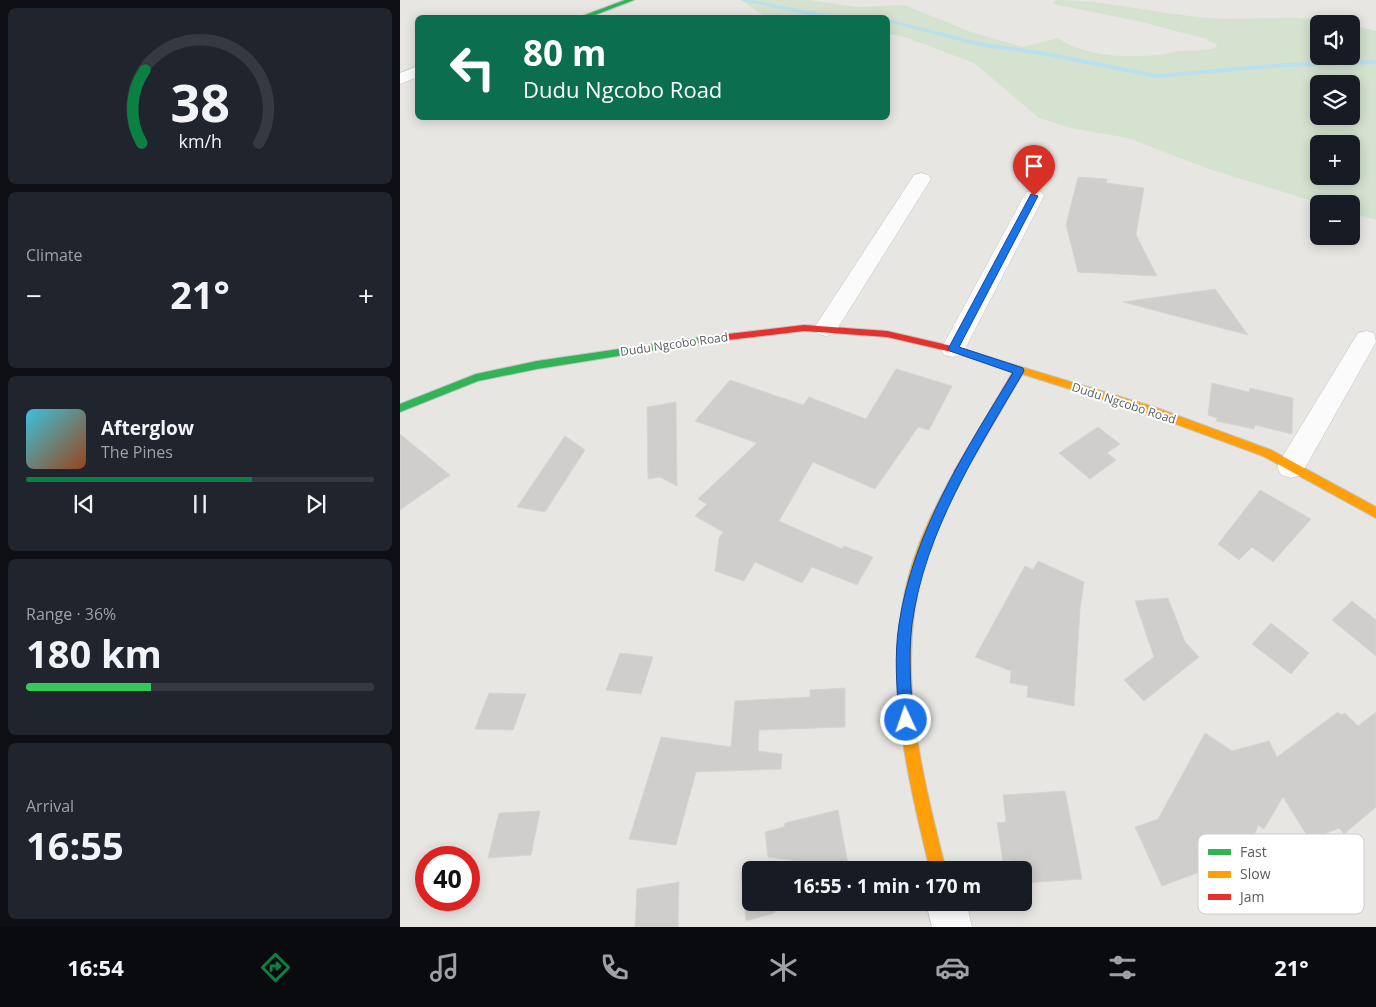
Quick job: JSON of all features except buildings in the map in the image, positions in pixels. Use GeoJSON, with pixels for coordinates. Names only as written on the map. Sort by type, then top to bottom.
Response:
{"type":"FeatureCollection","features":[{"type":"Feature","properties":{"kind":"street"},"geometry":{"type":"LineString","coordinates":[[588,15],[631,0]]}},
{"type":"Feature","properties":{"kind":"street"},"geometry":{"type":"LineString","coordinates":[[400,79],[415,72]]}},
{"type":"Feature","properties":{"kind":"street"},"geometry":{"type":"LineString","coordinates":[[826,328],[921,179]]}},
{"type":"Feature","properties":{"kind":"street"},"geometry":{"type":"LineString","coordinates":[[954,349],[1034,196]]}},
{"type":"Feature","properties":{"kind":"street","name":"Dudu Ngcobo Road"},"geometry":{"type":"LineString","coordinates":[[400,408],[476,378],[537,364],[741,334],[804,328],[826,328],[887,334],[954,349],[1019,371],[1150,410],[1267,452],[1376,513]]}},
{"type":"Feature","properties":{"kind":"street"},"geometry":{"type":"LineString","coordinates":[[1291,467],[1366,339]]}},
{"type":"Feature","properties":{"kind":"street"},"geometry":{"type":"LineString","coordinates":[[936,861],[913,768],[906,720],[903,675],[906,625],[917,569],[938,516],[964,464],[1019,371]]}},
{"type":"Feature","properties":{"kind":"street"},"geometry":{"type":"LineString","coordinates":[[948,911],[952,927]]}},
{"type":"Feature","properties":{"kind":"green space"},"geometry":{"type":"Polygon","coordinates":[[[741,0],[808,0],[858,7],[904,5],[971,32],[1023,47],[1058,38],[1080,49],[1118,56],[1159,55],[1217,47],[1216,44],[1206,39],[1142,22],[1053,4],[1055,0],[1109,4],[1198,17],[1235,19],[1310,18],[1310,65],[1360,65],[1360,27],[1376,31],[1376,220],[1360,216],[1360,195],[1310,195],[1310,200],[1206,168],[1128,138],[1071,128],[1039,118],[974,63],[902,36],[890,34],[890,15],[763,15],[741,0]]]}},
{"type":"Feature","properties":{"kind":"waterway"},"geometry":{"type":"LineString","coordinates":[[743,0],[825,15]]}},
{"type":"Feature","properties":{"kind":"waterway"},"geometry":{"type":"LineString","coordinates":[[890,22],[979,44],[1052,55],[1157,76],[1285,65],[1376,62]]}},
{"type":"Feature","properties":{"kind":"traffic: fast"},"geometry":{"type":"LineString","coordinates":[[588,15],[631,0]]}},
{"type":"Feature","properties":{"kind":"traffic: fast"},"geometry":{"type":"LineString","coordinates":[[400,408],[476,378],[537,365],[702,340]]}},
{"type":"Feature","properties":{"kind":"traffic: slow"},"geometry":{"type":"LineString","coordinates":[[956,350],[1150,410],[1267,453],[1376,513]]}},
{"type":"Feature","properties":{"kind":"traffic: slow"},"geometry":{"type":"LineString","coordinates":[[936,861],[920,795],[907,719],[904,643],[908,605],[921,555],[942,506],[960,471]]}},
{"type":"Feature","properties":{"kind":"traffic: jam"},"geometry":{"type":"LineString","coordinates":[[702,340],[804,328],[887,334],[956,350]]}},
{"type":"Feature","properties":{"kind":"traffic: jam"},"geometry":{"type":"LineString","coordinates":[[960,471],[1019,371]]}},
{"type":"Feature","properties":{"kind":"route"},"geometry":{"type":"LineString","coordinates":[[906,720],[903,675],[906,625],[917,569],[938,516],[964,464],[1019,371],[954,349],[1034,196]]}}]}
